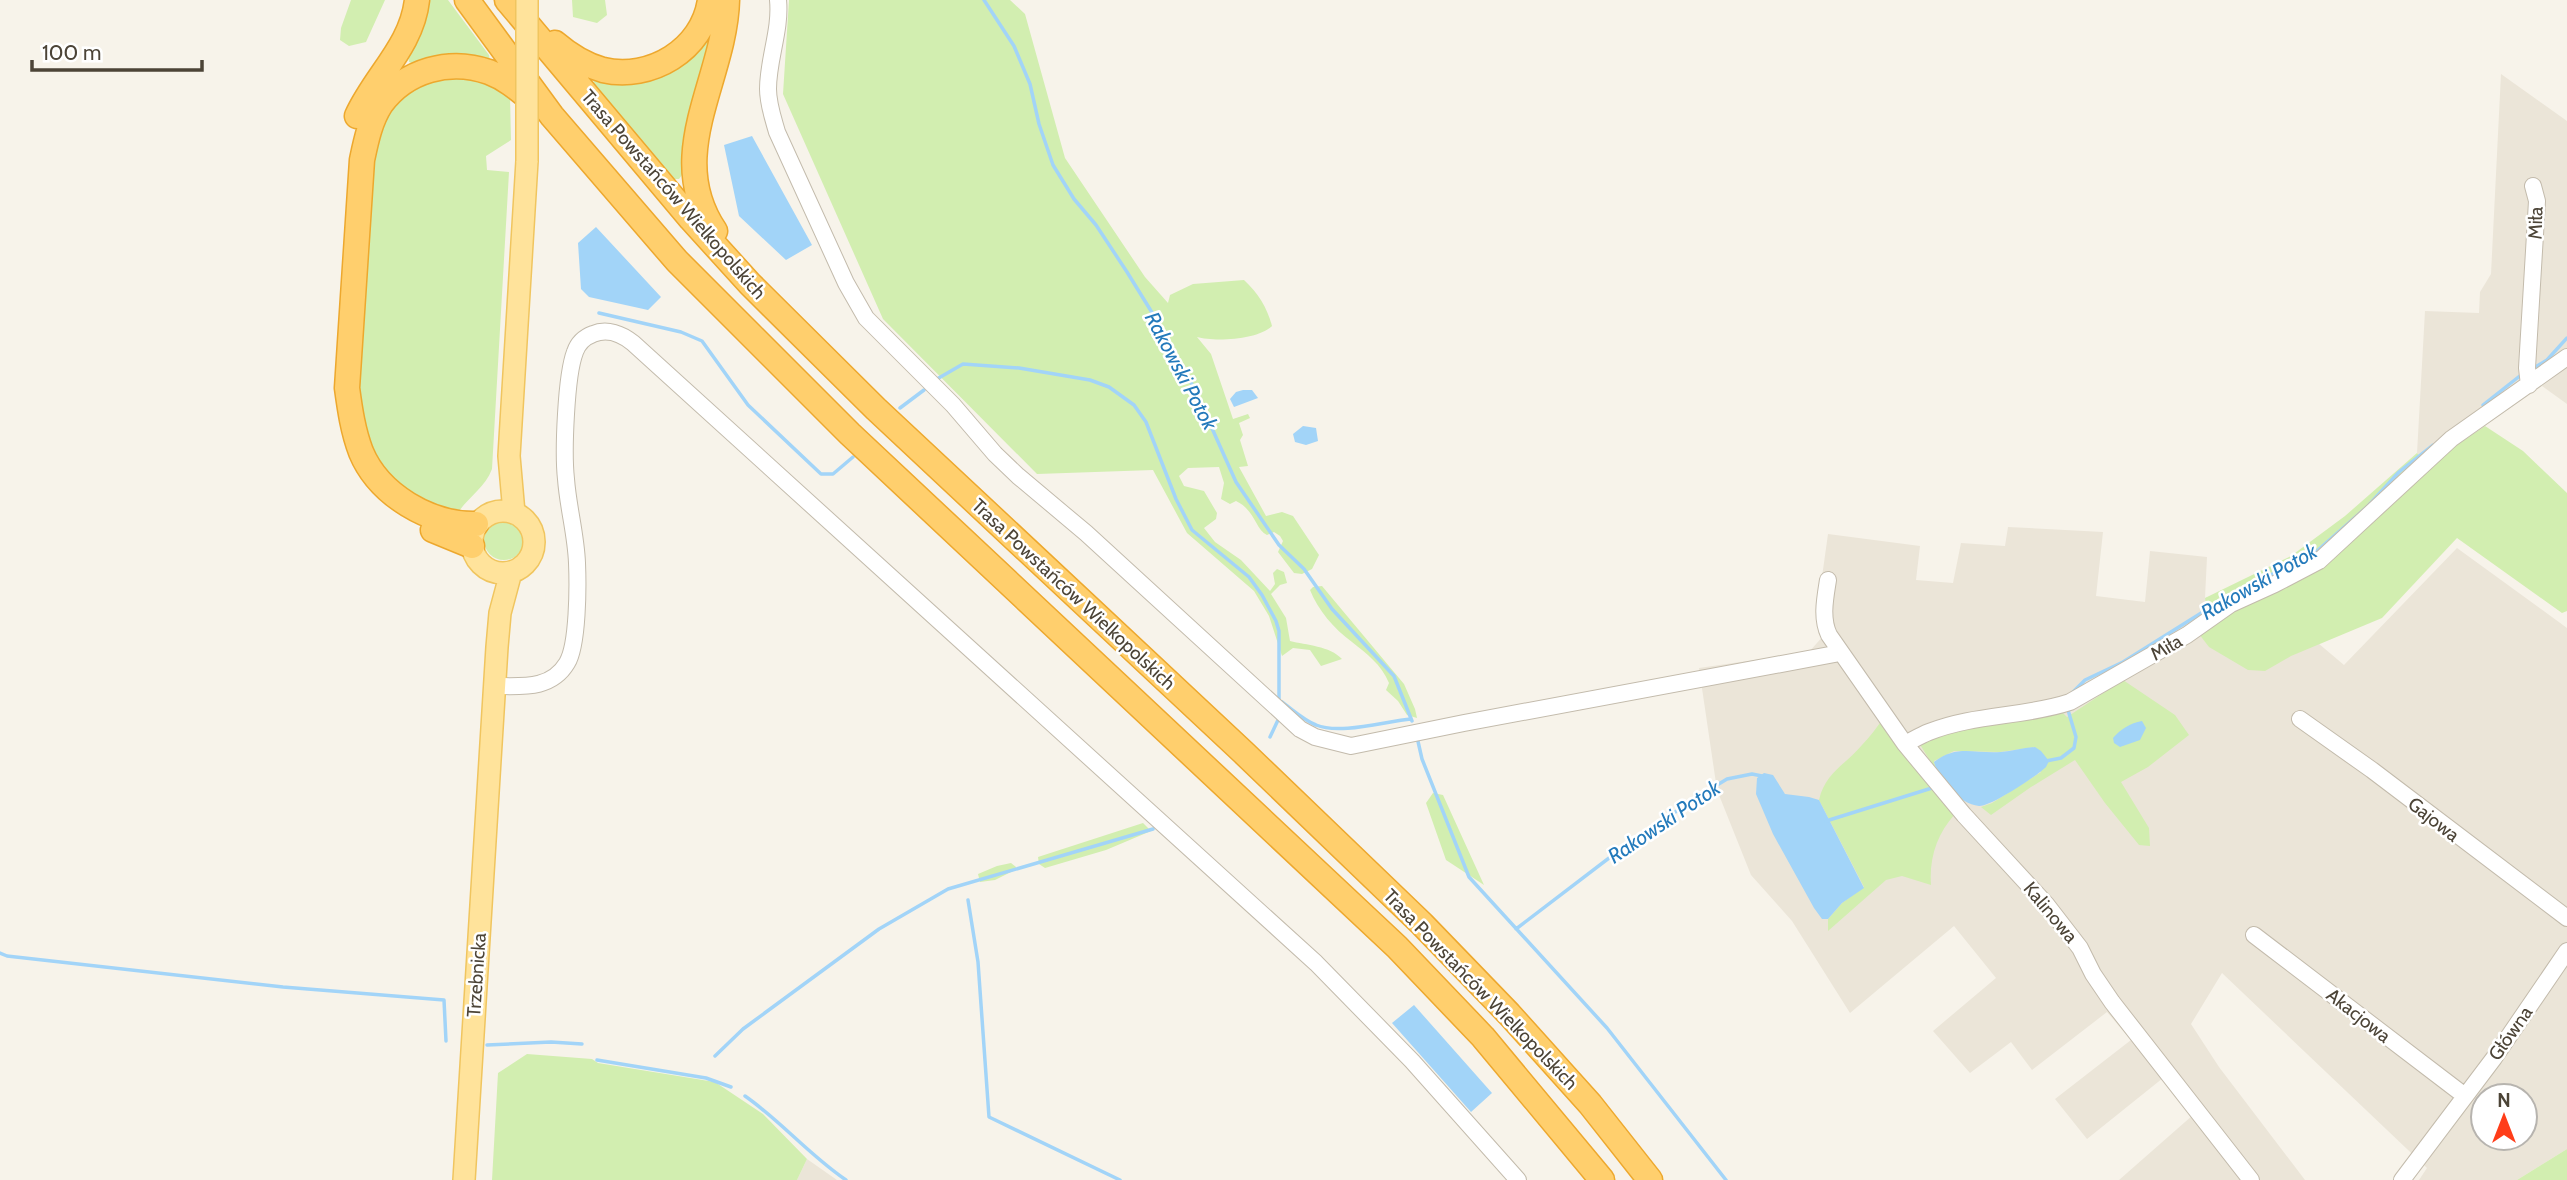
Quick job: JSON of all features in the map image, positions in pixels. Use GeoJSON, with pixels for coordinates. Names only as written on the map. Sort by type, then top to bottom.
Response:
{"type":"FeatureCollection","features":[{"type":"Feature","properties":{"kind":"highway"},"geometry":{"type":"LineString","coordinates":[[416,0],[407,36],[363,103],[350,142],[335,369],[335,416],[343,447],[366,487],[408,520],[489,524]]}},
{"type":"Feature","properties":{"kind":"highway","name":"Trasa Powstańców Wielkopolskich"},"geometry":{"type":"LineString","coordinates":[[467,0],[552,116],[677,261],[850,434],[1397,947],[1483,1037],[1602,1180]]}},
{"type":"Feature","properties":{"kind":"highway"},"geometry":{"type":"LineString","coordinates":[[508,0],[562,49],[581,62],[603,70],[624,72],[645,70],[667,61],[687,46],[700,28],[710,0]]}},
{"type":"Feature","properties":{"kind":"highway","name":"Trasa Powstańców Wielkopolskich"},"geometry":{"type":"LineString","coordinates":[[508,0],[691,219],[750,284],[876,409],[1243,752],[1422,924],[1581,1094],[1650,1180]]}},
{"type":"Feature","properties":{"kind":"highway"},"geometry":{"type":"LineString","coordinates":[[727,0],[723,33],[696,134],[693,157],[700,204],[711,226],[750,284]]}},
{"type":"Feature","properties":{"kind":"highway"},"geometry":{"type":"LineString","coordinates":[[489,524],[457,524],[429,515],[404,502],[381,482],[362,454],[351,422],[347,387],[362,160],[370,125],[382,103],[400,85],[417,74],[450,65],[489,72],[508,81],[552,116]]}},
{"type":"Feature","properties":{"kind":"main road"},"geometry":{"type":"LineString","coordinates":[[489,524],[529,524],[535,542],[528,561],[500,571],[481,564],[489,524],[509,456],[527,161],[527,0]]}},
{"type":"Feature","properties":{"kind":"main road","name":"Trzebnicka"},"geometry":{"type":"LineString","coordinates":[[464,1180],[500,571]]}},
{"type":"Feature","properties":{"kind":"street"},"geometry":{"type":"LineString","coordinates":[[778,0],[776,39],[769,74],[770,108],[777,132],[842,273],[866,318],[953,405],[995,454],[1018,476],[1086,533],[1300,729],[1315,737],[1351,746],[1840,653]]}},
{"type":"Feature","properties":{"kind":"street","name":"Miła"},"geometry":{"type":"LineString","coordinates":[[2529,385],[2527,368],[2537,201],[2533,186]]}},
{"type":"Feature","properties":{"kind":"street"},"geometry":{"type":"LineString","coordinates":[[495,686],[527,686],[547,681],[563,669],[571,654],[576,614],[577,566],[565,469],[570,373],[575,350],[585,338],[598,332],[615,333],[633,343],[1316,963],[1412,1061],[1518,1180]]}},
{"type":"Feature","properties":{"kind":"street","name":"Miła"},"geometry":{"type":"LineString","coordinates":[[1905,744],[1930,732],[1966,722],[2029,713],[2070,702],[2187,635],[2231,604],[2319,561],[2451,439],[2567,357]]}},
{"type":"Feature","properties":{"kind":"street","name":"Kalinowa"},"geometry":{"type":"LineString","coordinates":[[1828,580],[1825,626],[1840,653],[1905,744],[1964,815],[2046,904],[2080,948],[2112,1002],[2251,1180]]}},
{"type":"Feature","properties":{"kind":"street","name":"Gajowa"},"geometry":{"type":"LineString","coordinates":[[2300,719],[2372,770],[2567,918]]}},
{"type":"Feature","properties":{"kind":"street","name":"Akacjowa"},"geometry":{"type":"LineString","coordinates":[[2254,935],[2465,1096]]}},
{"type":"Feature","properties":{"kind":"street","name":"Główna"},"geometry":{"type":"LineString","coordinates":[[2402,1180],[2567,951]]}},
{"type":"Feature","properties":{"kind":"shaded area"},"geometry":{"type":"Polygon","coordinates":[[[2501,74],[2567,121],[2567,404],[2542,386],[2430,466],[2417,453],[2425,311],[2479,313],[2480,292],[2491,274],[2501,74]]]}},
{"type":"Feature","properties":{"kind":"shaded area"},"geometry":{"type":"Polygon","coordinates":[[[2008,527],[2103,532],[2096,596],[2145,602],[2150,551],[2207,557],[2205,598],[2248,584],[2344,665],[2457,548],[2567,628],[2567,1149],[2517,1180],[2419,1180],[2427,1168],[2222,973],[2191,1024],[2219,1067],[2305,1180],[2119,1180],[2193,1115],[2163,1078],[2087,1139],[2055,1099],[2131,1040],[2107,1012],[2032,1070],[2011,1042],[1970,1073],[1933,1031],[1996,978],[1954,926],[1850,1013],[1792,921],[1751,875],[1717,790],[1699,668],[1809,652],[1824,635],[1821,584],[1828,534],[1920,546],[1916,580],[1953,583],[1961,543],[2005,546],[2008,527]]]}},
{"type":"Feature","properties":{"kind":"shaded area"},"geometry":{"type":"Polygon","coordinates":[[[807,1159],[837,1180],[797,1180],[807,1159]]]}},
{"type":"Feature","properties":{"kind":"green space"},"geometry":{"type":"Polygon","coordinates":[[[351,0],[385,0],[366,42],[349,46],[340,40],[341,28],[351,0]]]}},
{"type":"Feature","properties":{"kind":"green space"},"geometry":{"type":"Polygon","coordinates":[[[425,0],[448,0],[489,55],[490,61],[409,62],[408,55],[425,0]]]}},
{"type":"Feature","properties":{"kind":"green space"},"geometry":{"type":"Polygon","coordinates":[[[572,0],[605,0],[607,15],[597,23],[573,17],[572,0]]]}},
{"type":"Feature","properties":{"kind":"green space"},"geometry":{"type":"Polygon","coordinates":[[[789,0],[1010,0],[1025,14],[1065,158],[1145,277],[1168,303],[1170,295],[1193,284],[1244,280],[1265,307],[1272,326],[1265,331],[1236,339],[1197,337],[1211,354],[1233,419],[1248,414],[1250,418],[1239,423],[1243,435],[1240,440],[1248,466],[1239,467],[1266,516],[1282,512],[1293,516],[1319,555],[1312,569],[1302,574],[1294,573],[1278,552],[1283,541],[1280,536],[1274,532],[1267,535],[1263,532],[1251,514],[1236,501],[1230,504],[1221,499],[1224,483],[1219,467],[1188,468],[1179,476],[1184,486],[1204,491],[1217,513],[1216,519],[1204,528],[1215,542],[1241,560],[1270,591],[1275,584],[1273,573],[1277,569],[1284,572],[1287,583],[1280,585],[1271,594],[1286,618],[1290,641],[1324,649],[1342,659],[1321,666],[1310,650],[1293,648],[1282,656],[1269,616],[1254,591],[1187,533],[1153,470],[1037,474],[883,319],[783,94],[789,0]]]}},
{"type":"Feature","properties":{"kind":"green space"},"geometry":{"type":"Polygon","coordinates":[[[713,41],[682,175],[679,179],[673,179],[593,84],[594,79],[643,81],[667,72],[705,42],[713,41]]]}},
{"type":"Feature","properties":{"kind":"green space"},"geometry":{"type":"Polygon","coordinates":[[[473,76],[510,96],[511,140],[486,156],[487,170],[509,172],[492,469],[485,482],[457,514],[400,490],[368,449],[355,387],[373,149],[395,100],[433,77],[473,76]]]}},
{"type":"Feature","properties":{"kind":"green space"},"geometry":{"type":"Polygon","coordinates":[[[2485,426],[2523,451],[2567,493],[2567,611],[2562,613],[2457,538],[2382,618],[2291,656],[2265,671],[2248,670],[2209,647],[2199,634],[2224,615],[2276,591],[2452,448],[2485,426]]]}},
{"type":"Feature","properties":{"kind":"green space"},"geometry":{"type":"Polygon","coordinates":[[[2417,453],[2423,459],[2312,559],[2208,614],[2205,598],[2291,556],[2345,516],[2417,453]]]}},
{"type":"Feature","properties":{"kind":"green space"},"geometry":{"type":"Polygon","coordinates":[[[504,520],[518,526],[524,540],[518,554],[504,560],[490,554],[484,540],[490,526],[504,520]]]}},
{"type":"Feature","properties":{"kind":"green space"},"geometry":{"type":"Polygon","coordinates":[[[1322,586],[1404,684],[1417,718],[1407,715],[1398,701],[1386,690],[1389,683],[1378,665],[1327,619],[1310,590],[1322,586]]]}},
{"type":"Feature","properties":{"kind":"green space"},"geometry":{"type":"Polygon","coordinates":[[[2123,680],[2175,715],[2189,735],[2148,767],[2121,782],[2149,828],[2150,846],[2139,845],[2075,760],[1991,815],[1981,807],[2041,772],[2035,747],[2000,752],[1954,751],[1934,761],[1937,772],[1919,743],[1934,734],[2062,712],[2067,717],[2123,680]]]}},
{"type":"Feature","properties":{"kind":"green space"},"geometry":{"type":"Polygon","coordinates":[[[1883,719],[1955,814],[1935,847],[1931,885],[1902,876],[1886,880],[1828,931],[1828,919],[1842,903],[1864,887],[1819,800],[1831,776],[1865,742],[1883,719]]]}},
{"type":"Feature","properties":{"kind":"green space"},"geometry":{"type":"Polygon","coordinates":[[[1433,793],[1443,795],[1484,885],[1446,860],[1426,803],[1433,793]]]}},
{"type":"Feature","properties":{"kind":"green space"},"geometry":{"type":"Polygon","coordinates":[[[1143,823],[1151,831],[1106,850],[1045,868],[1039,864],[1038,857],[1143,823]]]}},
{"type":"Feature","properties":{"kind":"green space"},"geometry":{"type":"Polygon","coordinates":[[[1011,863],[1016,867],[1015,870],[995,880],[980,882],[978,874],[1011,863]]]}},
{"type":"Feature","properties":{"kind":"green space"},"geometry":{"type":"Polygon","coordinates":[[[527,1054],[592,1059],[598,1063],[715,1082],[763,1114],[807,1159],[797,1180],[492,1180],[498,1073],[527,1054]]]}},
{"type":"Feature","properties":{"kind":"green space"},"geometry":{"type":"Polygon","coordinates":[[[2567,1149],[2567,1180],[2517,1180],[2567,1149]]]}},
{"type":"Feature","properties":{"kind":"water"},"geometry":{"type":"Polygon","coordinates":[[[752,136],[812,245],[786,260],[739,216],[724,145],[752,136]]]}},
{"type":"Feature","properties":{"kind":"water"},"geometry":{"type":"Polygon","coordinates":[[[596,227],[661,297],[648,310],[589,297],[581,289],[578,243],[596,227]]]}},
{"type":"Feature","properties":{"kind":"water"},"geometry":{"type":"Polygon","coordinates":[[[1252,390],[1258,398],[1234,407],[1230,399],[1236,392],[1252,390]]]}},
{"type":"Feature","properties":{"kind":"water"},"geometry":{"type":"Polygon","coordinates":[[[1303,426],[1316,428],[1318,441],[1306,445],[1295,442],[1293,434],[1303,426]]]}},
{"type":"Feature","properties":{"kind":"water"},"geometry":{"type":"Polygon","coordinates":[[[2142,721],[2146,728],[2140,740],[2120,747],[2114,743],[2113,738],[2123,729],[2142,721]]]}},
{"type":"Feature","properties":{"kind":"water"},"geometry":{"type":"Polygon","coordinates":[[[2035,747],[2049,761],[2046,767],[2024,784],[1979,806],[1957,796],[1940,776],[1934,762],[1942,756],[1958,751],[2001,752],[2035,747]]]}},
{"type":"Feature","properties":{"kind":"water"},"geometry":{"type":"Polygon","coordinates":[[[1764,773],[1773,775],[1785,794],[1819,800],[1864,888],[1842,903],[1828,919],[1822,919],[1814,908],[1773,834],[1756,794],[1757,778],[1764,773]]]}},
{"type":"Feature","properties":{"kind":"water"},"geometry":{"type":"Polygon","coordinates":[[[1414,1005],[1492,1093],[1471,1112],[1392,1023],[1414,1005]]]}},
{"type":"Feature","properties":{"kind":"waterway","name":"Rakowski Potok"},"geometry":{"type":"LineString","coordinates":[[984,0],[1014,46],[1030,84],[1039,124],[1053,165],[1074,199],[1096,225],[1156,319],[1194,388],[1236,482],[1279,545],[1304,569],[1332,609],[1394,676],[1412,721]]}},
{"type":"Feature","properties":{"kind":"waterway"},"geometry":{"type":"LineString","coordinates":[[599,313],[681,332],[702,341],[748,405],[821,474],[833,474],[853,457]]}},
{"type":"Feature","properties":{"kind":"waterway","name":"Rakowski Potok"},"geometry":{"type":"LineString","coordinates":[[2532,369],[2547,360],[2567,338]]}},
{"type":"Feature","properties":{"kind":"waterway"},"geometry":{"type":"LineString","coordinates":[[937,379],[963,364],[1019,368],[1090,380],[1109,387],[1134,405],[1146,422],[1176,499],[1192,530],[1249,577],[1262,595],[1279,631],[1279,700],[1306,720],[1326,728],[1350,728],[1411,719]]}},
{"type":"Feature","properties":{"kind":"waterway","name":"Rakowski Potok"},"geometry":{"type":"LineString","coordinates":[[2483,405],[2521,375]]}},
{"type":"Feature","properties":{"kind":"waterway"},"geometry":{"type":"LineString","coordinates":[[900,408],[924,390]]}},
{"type":"Feature","properties":{"kind":"waterway","name":"Rakowski Potok"},"geometry":{"type":"LineString","coordinates":[[2070,695],[2085,680],[2123,662],[2222,600],[2317,551],[2368,506],[2399,472],[2433,445]]}},
{"type":"Feature","properties":{"kind":"waterway","name":"Rakowski Potok"},"geometry":{"type":"LineString","coordinates":[[2046,761],[2061,758],[2074,748],[2076,737],[2068,710]]}},
{"type":"Feature","properties":{"kind":"waterway"},"geometry":{"type":"LineString","coordinates":[[1270,737],[1278,720]]}},
{"type":"Feature","properties":{"kind":"waterway","name":"Rakowski Potok"},"geometry":{"type":"LineString","coordinates":[[1417,737],[1422,759],[1469,877],[1607,1028],[1726,1180]]}},
{"type":"Feature","properties":{"kind":"waterway","name":"Rakowski Potok"},"geometry":{"type":"LineString","coordinates":[[1516,929],[1630,842],[1704,793],[1727,779],[1752,774],[1762,776]]}},
{"type":"Feature","properties":{"kind":"waterway","name":"Rakowski Potok"},"geometry":{"type":"LineString","coordinates":[[1826,821],[1932,788]]}},
{"type":"Feature","properties":{"kind":"waterway"},"geometry":{"type":"LineString","coordinates":[[715,1056],[743,1029],[879,929],[948,889],[1153,829]]}},
{"type":"Feature","properties":{"kind":"waterway"},"geometry":{"type":"LineString","coordinates":[[968,900],[978,962],[989,1117],[1120,1180]]}},
{"type":"Feature","properties":{"kind":"waterway"},"geometry":{"type":"LineString","coordinates":[[0,953],[7,956],[283,987],[444,1000],[446,1041]]}},
{"type":"Feature","properties":{"kind":"waterway"},"geometry":{"type":"LineString","coordinates":[[487,1045],[551,1042],[582,1044]]}},
{"type":"Feature","properties":{"kind":"waterway"},"geometry":{"type":"LineString","coordinates":[[597,1060],[706,1078],[731,1087]]}},
{"type":"Feature","properties":{"kind":"waterway"},"geometry":{"type":"LineString","coordinates":[[745,1096],[846,1180]]}}]}
